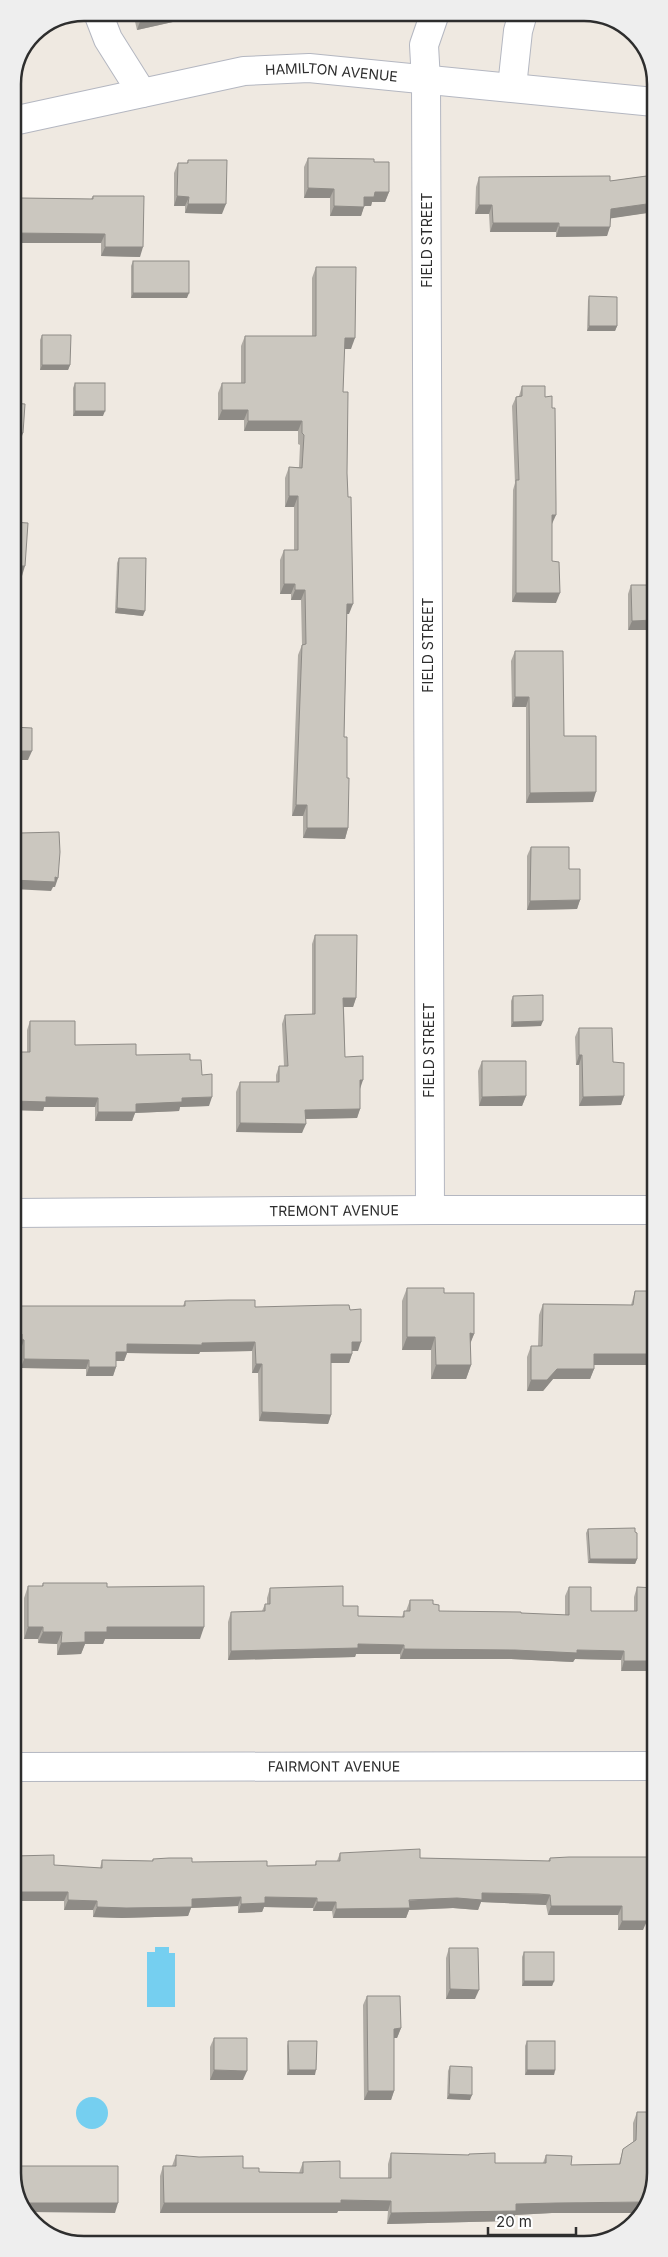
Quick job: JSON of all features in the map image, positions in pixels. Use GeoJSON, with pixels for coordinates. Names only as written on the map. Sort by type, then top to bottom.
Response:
{"type":"FeatureCollection","features":[{"type":"Feature","properties":{"kind":"street"},"geometry":{"type":"LineString","coordinates":[[101,21],[108,39],[142,93]]}},
{"type":"Feature","properties":{"kind":"street","name":"FIELD STREET"},"geometry":{"type":"LineString","coordinates":[[430,1210],[426,80],[424,45],[432,21]]}},
{"type":"Feature","properties":{"kind":"street"},"geometry":{"type":"LineString","coordinates":[[512,87],[521,21]]}},
{"type":"Feature","properties":{"kind":"street","name":"HAMILTON AVENUE"},"geometry":{"type":"LineString","coordinates":[[21,119],[229,74],[267,69],[309,68],[647,101]]}},
{"type":"Feature","properties":{"kind":"street","name":"TREMONT AVENUE"},"geometry":{"type":"LineString","coordinates":[[21,1214],[647,1210]]}},
{"type":"Feature","properties":{"kind":"street","name":"FAIRMONT AVENUE"},"geometry":{"type":"LineString","coordinates":[[21,1767],[647,1766]]}},
{"type":"Feature","properties":{"kind":"water"},"geometry":{"type":"Polygon","coordinates":[[[155,1947],[169,1947],[169,1953],[175,1953],[175,2007],[147,2007],[147,1952],[155,1952],[155,1947]]]}},
{"type":"Feature","properties":{"kind":"water"},"geometry":{"type":"Polygon","coordinates":[[[92,2097],[104,2101],[108,2113],[104,2125],[92,2129],[80,2125],[76,2113],[80,2101],[92,2097]]]}},
{"type":"Feature","properties":{"kind":"building"},"geometry":{"type":"Polygon","coordinates":[[[308,158],[374,159],[374,162],[389,162],[389,192],[375,192],[374,197],[364,197],[364,207],[334,206],[334,189],[308,188],[308,158]]]}},
{"type":"Feature","properties":{"kind":"building"},"geometry":{"type":"Polygon","coordinates":[[[188,160],[227,160],[226,204],[188,204],[189,197],[177,196],[178,163],[188,163],[188,160]]]}},
{"type":"Feature","properties":{"kind":"building"},"geometry":{"type":"Polygon","coordinates":[[[610,176],[610,181],[647,176],[647,204],[611,209],[610,227],[559,227],[559,223],[493,223],[492,205],[479,205],[479,177],[610,176]]]}},
{"type":"Feature","properties":{"kind":"building"},"geometry":{"type":"Polygon","coordinates":[[[93,196],[144,196],[143,247],[105,247],[105,234],[21,233],[21,198],[93,199],[93,196]]]}},
{"type":"Feature","properties":{"kind":"building"},"geometry":{"type":"Polygon","coordinates":[[[133,261],[189,261],[189,293],[133,293],[133,261]]]}},
{"type":"Feature","properties":{"kind":"building"},"geometry":{"type":"Polygon","coordinates":[[[316,267],[356,267],[355,338],[345,338],[343,392],[348,392],[347,473],[348,497],[351,497],[353,604],[347,604],[344,737],[347,737],[347,778],[349,778],[348,828],[307,828],[307,805],[296,805],[302,645],[306,644],[305,590],[295,590],[295,584],[284,584],[284,550],[298,550],[298,496],[289,496],[289,467],[302,468],[304,435],[302,433],[302,421],[248,421],[248,410],[222,410],[222,383],[245,383],[245,336],[316,336],[316,267]]]}},
{"type":"Feature","properties":{"kind":"building"},"geometry":{"type":"Polygon","coordinates":[[[589,296],[617,297],[617,326],[589,326],[589,296]]]}},
{"type":"Feature","properties":{"kind":"building"},"geometry":{"type":"Polygon","coordinates":[[[42,335],[71,335],[70,365],[42,365],[42,335]]]}},
{"type":"Feature","properties":{"kind":"building"},"geometry":{"type":"Polygon","coordinates":[[[75,383],[105,383],[105,411],[75,411],[75,383]]]}},
{"type":"Feature","properties":{"kind":"building"},"geometry":{"type":"Polygon","coordinates":[[[522,386],[545,386],[545,397],[552,396],[552,408],[555,408],[556,515],[552,515],[552,561],[559,562],[560,593],[516,593],[516,480],[519,480],[516,397],[522,396],[522,386]]]}},
{"type":"Feature","properties":{"kind":"building"},"geometry":{"type":"Polygon","coordinates":[[[21,404],[25,404],[23,433],[21,433],[21,404]]]}},
{"type":"Feature","properties":{"kind":"building"},"geometry":{"type":"Polygon","coordinates":[[[21,523],[28,523],[25,566],[21,566],[21,523]]]}},
{"type":"Feature","properties":{"kind":"building"},"geometry":{"type":"Polygon","coordinates":[[[119,558],[146,558],[145,611],[117,608],[119,558]]]}},
{"type":"Feature","properties":{"kind":"building"},"geometry":{"type":"Polygon","coordinates":[[[631,585],[647,585],[647,620],[632,621],[631,585]]]}},
{"type":"Feature","properties":{"kind":"building"},"geometry":{"type":"Polygon","coordinates":[[[515,651],[563,651],[564,736],[596,736],[596,792],[530,793],[529,697],[515,697],[515,651]]]}},
{"type":"Feature","properties":{"kind":"building"},"geometry":{"type":"Polygon","coordinates":[[[21,727],[32,728],[32,751],[21,751],[21,727]]]}},
{"type":"Feature","properties":{"kind":"building"},"geometry":{"type":"Polygon","coordinates":[[[59,832],[58,878],[55,877],[55,882],[21,880],[21,833],[59,832]]]}},
{"type":"Feature","properties":{"kind":"building"},"geometry":{"type":"Polygon","coordinates":[[[531,847],[569,847],[569,869],[580,869],[580,900],[530,901],[531,847]]]}},
{"type":"Feature","properties":{"kind":"building"},"geometry":{"type":"Polygon","coordinates":[[[315,935],[357,935],[356,998],[343,998],[345,1057],[363,1056],[363,1080],[360,1080],[360,1109],[305,1110],[306,1124],[240,1123],[240,1082],[279,1082],[279,1066],[288,1066],[285,1015],[315,1014],[315,935]]]}},
{"type":"Feature","properties":{"kind":"building"},"geometry":{"type":"Polygon","coordinates":[[[543,995],[543,1021],[513,1022],[513,996],[543,995]]]}},
{"type":"Feature","properties":{"kind":"building"},"geometry":{"type":"Polygon","coordinates":[[[30,1021],[75,1021],[75,1045],[136,1044],[136,1055],[190,1054],[190,1060],[201,1060],[202,1075],[212,1074],[212,1097],[182,1098],[182,1102],[136,1104],[136,1112],[98,1112],[98,1098],[46,1097],[46,1102],[21,1101],[21,1052],[30,1052],[30,1021]]]}},
{"type":"Feature","properties":{"kind":"building"},"geometry":{"type":"Polygon","coordinates":[[[579,1028],[612,1028],[613,1062],[624,1063],[624,1096],[583,1097],[582,1055],[579,1055],[579,1028]]]}},
{"type":"Feature","properties":{"kind":"building"},"geometry":{"type":"Polygon","coordinates":[[[482,1061],[526,1061],[526,1096],[482,1097],[482,1061]]]}},
{"type":"Feature","properties":{"kind":"building"},"geometry":{"type":"Polygon","coordinates":[[[407,1288],[444,1288],[444,1293],[474,1293],[474,1334],[470,1333],[471,1365],[436,1365],[435,1337],[407,1337],[407,1288]]]}},
{"type":"Feature","properties":{"kind":"building"},"geometry":{"type":"Polygon","coordinates":[[[635,1291],[647,1291],[647,1354],[594,1354],[594,1369],[557,1369],[547,1380],[531,1380],[531,1346],[542,1346],[543,1304],[633,1305],[635,1291]]]}},
{"type":"Feature","properties":{"kind":"building"},"geometry":{"type":"Polygon","coordinates":[[[255,1300],[255,1307],[349,1305],[350,1310],[361,1309],[361,1342],[352,1342],[352,1354],[331,1354],[331,1415],[262,1412],[262,1364],[256,1364],[255,1342],[202,1343],[202,1345],[127,1344],[127,1352],[116,1352],[116,1367],[89,1367],[89,1360],[24,1359],[24,1340],[21,1334],[21,1306],[185,1306],[185,1301],[255,1300]]]}},
{"type":"Feature","properties":{"kind":"building"},"geometry":{"type":"Polygon","coordinates":[[[635,1528],[637,1533],[637,1559],[590,1559],[588,1529],[635,1528]]]}},
{"type":"Feature","properties":{"kind":"building"},"geometry":{"type":"Polygon","coordinates":[[[43,1583],[107,1583],[107,1587],[204,1586],[204,1627],[107,1627],[107,1632],[85,1632],[85,1642],[61,1643],[62,1632],[43,1632],[43,1627],[28,1627],[28,1586],[43,1586],[43,1583]]]}},
{"type":"Feature","properties":{"kind":"building"},"geometry":{"type":"Polygon","coordinates":[[[343,1586],[343,1606],[358,1606],[358,1616],[404,1617],[404,1611],[410,1611],[410,1600],[433,1600],[433,1604],[439,1605],[439,1611],[521,1612],[569,1615],[569,1587],[591,1587],[591,1611],[637,1611],[637,1587],[647,1588],[647,1661],[624,1661],[624,1651],[577,1650],[577,1653],[515,1650],[404,1649],[404,1645],[358,1644],[358,1648],[231,1651],[231,1612],[265,1611],[265,1604],[270,1604],[270,1588],[343,1586]]]}},
{"type":"Feature","properties":{"kind":"building"},"geometry":{"type":"Polygon","coordinates":[[[420,1849],[420,1858],[550,1861],[550,1858],[569,1857],[647,1857],[647,1921],[622,1921],[622,1906],[551,1906],[550,1895],[538,1894],[482,1893],[482,1900],[457,1898],[409,1900],[410,1908],[336,1909],[336,1902],[317,1902],[317,1898],[265,1897],[265,1903],[241,1904],[241,1897],[192,1899],[192,1907],[97,1907],[97,1901],[68,1900],[68,1892],[21,1892],[21,1856],[54,1855],[54,1865],[102,1868],[102,1860],[153,1861],[153,1859],[169,1858],[192,1858],[192,1862],[267,1861],[267,1866],[316,1865],[316,1861],[340,1861],[340,1853],[420,1849]]]}},
{"type":"Feature","properties":{"kind":"building"},"geometry":{"type":"Polygon","coordinates":[[[449,1948],[478,1948],[479,1990],[450,1989],[449,1948]]]}},
{"type":"Feature","properties":{"kind":"building"},"geometry":{"type":"Polygon","coordinates":[[[524,1952],[554,1952],[554,1981],[524,1981],[524,1952]]]}},
{"type":"Feature","properties":{"kind":"building"},"geometry":{"type":"Polygon","coordinates":[[[367,1996],[400,1996],[401,2028],[394,2029],[394,2091],[368,2091],[367,1996]]]}},
{"type":"Feature","properties":{"kind":"building"},"geometry":{"type":"Polygon","coordinates":[[[214,2038],[247,2038],[247,2071],[214,2070],[214,2038]]]}},
{"type":"Feature","properties":{"kind":"building"},"geometry":{"type":"Polygon","coordinates":[[[288,2041],[317,2041],[316,2070],[289,2070],[288,2041]]]}},
{"type":"Feature","properties":{"kind":"building"},"geometry":{"type":"Polygon","coordinates":[[[527,2041],[555,2041],[555,2070],[527,2070],[527,2041]]]}},
{"type":"Feature","properties":{"kind":"building"},"geometry":{"type":"Polygon","coordinates":[[[450,2066],[472,2067],[472,2095],[449,2094],[450,2066]]]}},
{"type":"Feature","properties":{"kind":"building"},"geometry":{"type":"Polygon","coordinates":[[[637,2112],[647,2112],[646,2185],[639,2202],[516,2204],[516,2211],[391,2213],[391,2201],[341,2200],[341,2203],[164,2203],[163,2166],[176,2166],[176,2155],[199,2157],[243,2156],[243,2168],[259,2168],[259,2172],[303,2173],[303,2162],[340,2161],[340,2178],[391,2178],[391,2153],[469,2155],[495,2153],[495,2163],[546,2163],[546,2155],[572,2156],[571,2165],[620,2164],[623,2149],[636,2140],[637,2112]]]}},
{"type":"Feature","properties":{"kind":"building"},"geometry":{"type":"Polygon","coordinates":[[[21,2166],[118,2166],[118,2203],[30,2203],[22,2185],[21,2166]]]}}]}
